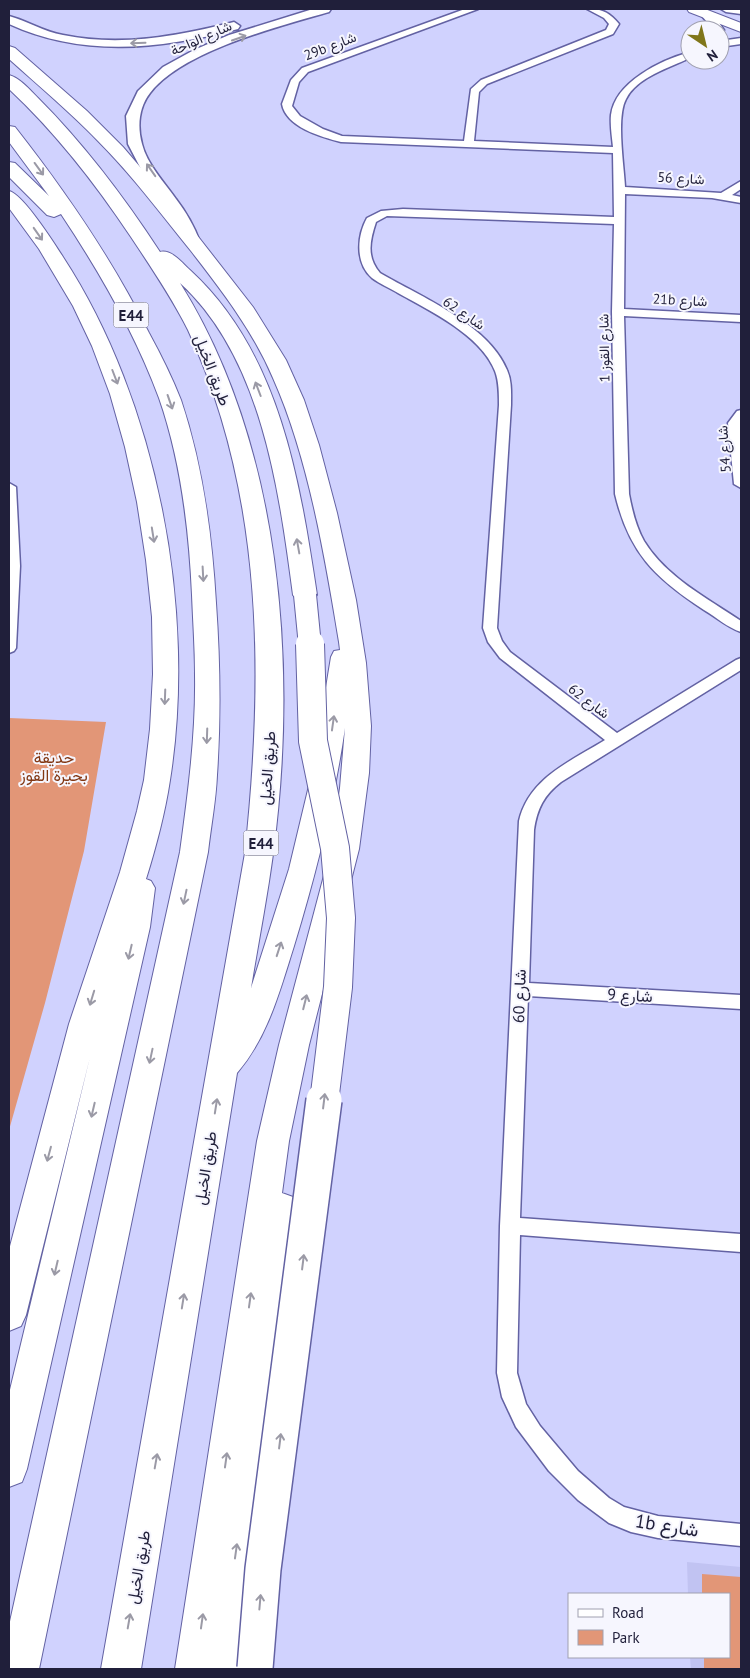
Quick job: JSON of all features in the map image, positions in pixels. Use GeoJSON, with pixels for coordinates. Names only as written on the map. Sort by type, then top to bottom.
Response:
{"type":"FeatureCollection","features":[{"type":"Feature","properties":{"kind":"highway"},"geometry":{"type":"LineString","coordinates":[[12,59],[84,118],[118,152],[238,298],[258,328],[277,362],[292,396],[319,484],[350,628],[354,659],[358,724],[354,792],[344,849],[294,1044],[273,1141],[195,1669]]}},
{"type":"Feature","properties":{"kind":"highway","name":"طريق الخيل"},"geometry":{"type":"LineString","coordinates":[[12,59],[47,118],[91,166],[112,193],[165,273],[198,332],[225,400],[239,446],[251,494],[265,595],[270,698],[266,802],[252,898],[121,1669]]}},
{"type":"Feature","properties":{"kind":"highway","name":"E44"},"geometry":{"type":"LineString","coordinates":[[9,131],[50,184],[119,292],[147,346],[170,400],[194,492],[202,562],[208,674],[207,741],[200,814],[189,877],[19,1669]]}},
{"type":"Feature","properties":{"kind":"highway"},"geometry":{"type":"LineString","coordinates":[[9,166],[41,200],[85,236]]}},
{"type":"Feature","properties":{"kind":"highway"},"geometry":{"type":"LineString","coordinates":[[9,196],[39,236],[68,280],[101,344],[122,396],[147,498],[162,596],[165,673],[162,742],[157,778],[140,852],[88,1012],[16,1270],[9,1315]]}},
{"type":"Feature","properties":{"kind":"highway"},"geometry":{"type":"LineString","coordinates":[[147,246],[179,268],[204,294],[224,323],[252,374],[268,417],[283,468],[305,595],[311,670],[312,736],[317,771],[327,806],[336,853],[341,913],[341,953],[336,1011],[263,1569],[246,1669]]}},
{"type":"Feature","properties":{"kind":"highway"},"geometry":{"type":"LineString","coordinates":[[222,1071],[243,1041],[259,1010],[292,910],[306,860],[325,773],[341,670],[350,628]]}},
{"type":"Feature","properties":{"kind":"highway"},"geometry":{"type":"LineString","coordinates":[[9,1469],[136,927],[141,888],[140,852]]}},
{"type":"Feature","properties":{"kind":"highway"},"geometry":{"type":"LineString","coordinates":[[246,1669],[229,1600],[275,1265],[294,1044]]}},
{"type":"Feature","properties":{"kind":"main road"},"geometry":{"type":"LineString","coordinates":[[725,9],[741,13]]}},
{"type":"Feature","properties":{"kind":"main road"},"geometry":{"type":"LineString","coordinates":[[699,11],[741,28]]}},
{"type":"Feature","properties":{"kind":"street","name":"شارع الواحة"},"geometry":{"type":"LineString","coordinates":[[9,20],[32,30],[64,38],[107,43],[141,43],[204,34],[287,9]]}},
{"type":"Feature","properties":{"kind":"street","name":"شارع الواحة"},"geometry":{"type":"LineString","coordinates":[[193,242],[180,213],[146,164],[135,142],[132,114],[138,99],[160,75],[194,54],[325,9]]}},
{"type":"Feature","properties":{"kind":"street","name":"29b شارع"},"geometry":{"type":"LineString","coordinates":[[473,9],[305,70],[295,79],[288,108],[298,120],[320,132],[353,140],[617,150]]}},
{"type":"Feature","properties":{"kind":"street"},"geometry":{"type":"LineString","coordinates":[[469,143],[473,96],[478,86],[610,32],[614,24],[612,20],[592,9]]}},
{"type":"Feature","properties":{"kind":"street"},"geometry":{"type":"LineString","coordinates":[[699,11],[711,20]]}},
{"type":"Feature","properties":{"kind":"street","name":"شارع القوز 1"},"geometry":{"type":"LineString","coordinates":[[680,60],[644,76],[626,91],[621,98],[616,115],[620,190],[618,312],[622,494],[633,535],[643,551],[673,581],[741,627]]}},
{"type":"Feature","properties":{"kind":"street"},"geometry":{"type":"LineString","coordinates":[[724,196],[741,184]]}},
{"type":"Feature","properties":{"kind":"street","name":"شارع 56"},"geometry":{"type":"LineString","coordinates":[[620,190],[724,196],[741,200]]}},
{"type":"Feature","properties":{"kind":"street","name":"شارع 62"},"geometry":{"type":"LineString","coordinates":[[616,740],[505,655],[495,642],[490,628],[505,405],[504,380],[496,360],[472,334],[376,275],[369,269],[364,256],[371,220],[385,213],[403,212],[620,222]]}},
{"type":"Feature","properties":{"kind":"street","name":"21b شارع"},"geometry":{"type":"LineString","coordinates":[[618,312],[741,318]]}},
{"type":"Feature","properties":{"kind":"street","name":"شارع 54"},"geometry":{"type":"LineString","coordinates":[[741,414],[734,423],[741,484]]}},
{"type":"Feature","properties":{"kind":"street"},"geometry":{"type":"LineString","coordinates":[[9,487],[13,566],[9,648]]}},
{"type":"Feature","properties":{"kind":"street","name":"شارع 60"},"geometry":{"type":"LineString","coordinates":[[535,1436],[522,1419],[512,1396],[507,1373],[510,1226],[519,989],[526,830],[530,806],[544,786],[741,663]]}},
{"type":"Feature","properties":{"kind":"street","name":"شارع 9"},"geometry":{"type":"LineString","coordinates":[[519,989],[741,1002]]}},
{"type":"Feature","properties":{"kind":"street"},"geometry":{"type":"LineString","coordinates":[[510,1226],[741,1243]]}},
{"type":"Feature","properties":{"kind":"street","name":"1b شارع"},"geometry":{"type":"LineString","coordinates":[[535,1436],[578,1485],[603,1507],[630,1521],[653,1526],[741,1535]]}},
{"type":"Feature","properties":{"kind":"shaded area"},"geometry":{"type":"Polygon","coordinates":[[[687,1562],[741,1567],[741,1669],[691,1669],[690,1658],[730,1658],[730,1593],[688,1593],[687,1562]]]}},
{"type":"Feature","properties":{"kind":"green space","name":"حديقة بحيرة القوز"},"geometry":{"type":"Polygon","coordinates":[[[9,718],[106,722],[84,851],[45,1003],[9,1130],[9,718]]]}},
{"type":"Feature","properties":{"kind":"green space"},"geometry":{"type":"Polygon","coordinates":[[[702,1574],[741,1577],[741,1669],[704,1669],[704,1658],[730,1658],[730,1593],[702,1593],[702,1574]]]}}]}
